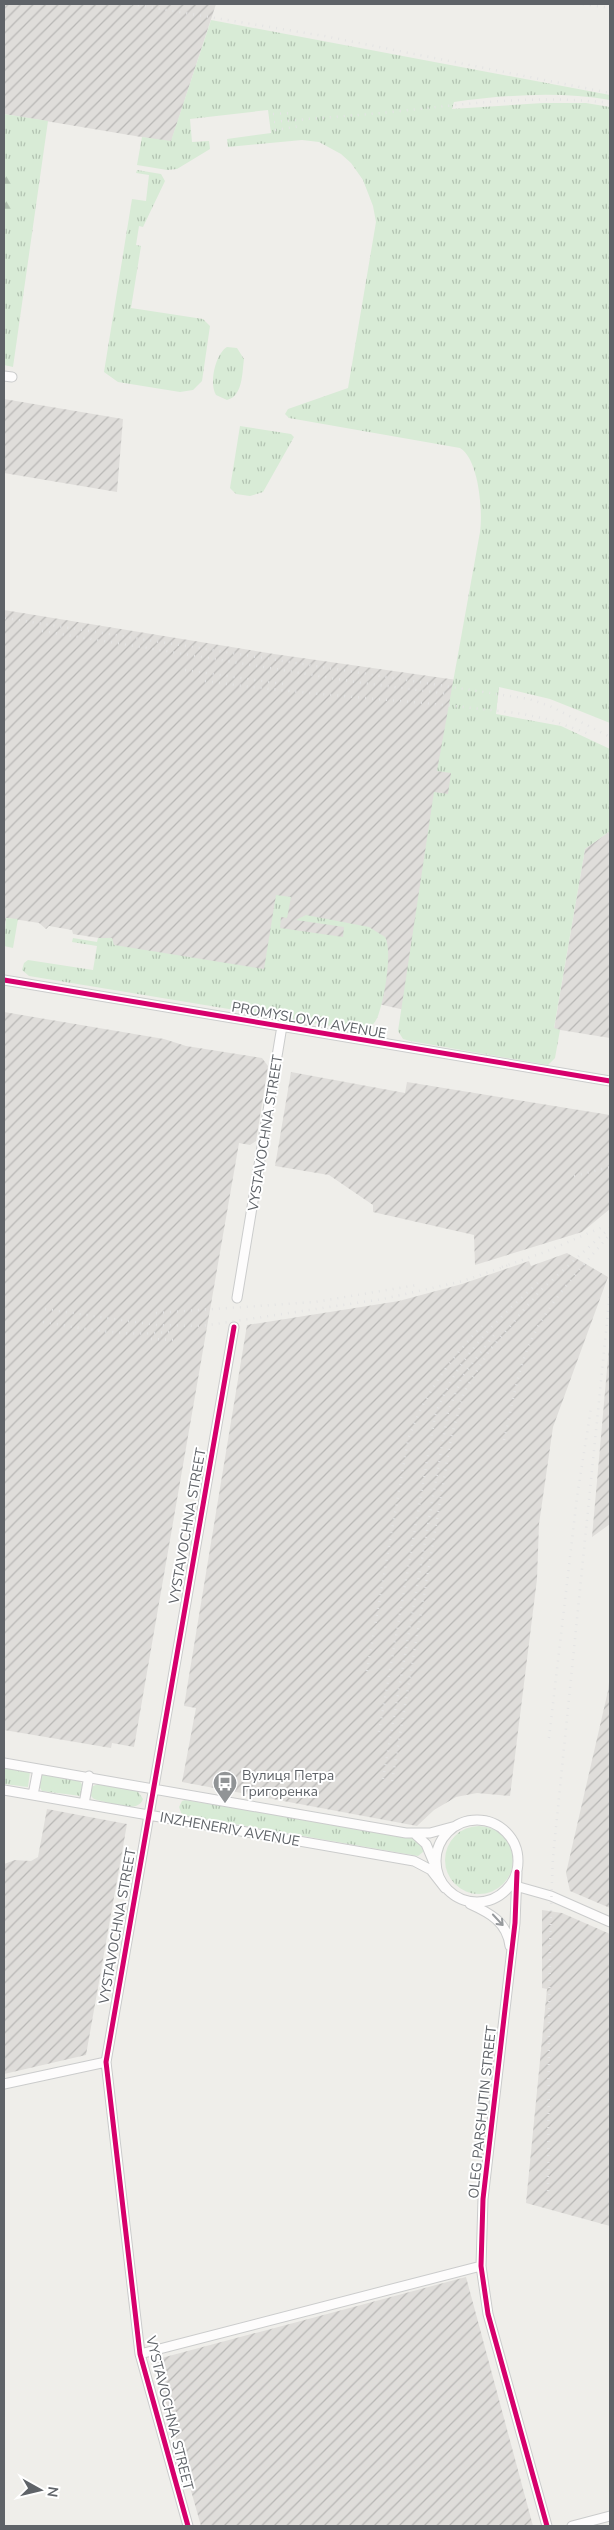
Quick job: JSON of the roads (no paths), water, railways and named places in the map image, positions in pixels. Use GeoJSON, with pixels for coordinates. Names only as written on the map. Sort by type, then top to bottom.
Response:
{"type":"FeatureCollection","features":[{"type":"Feature","properties":{"kind":"street","name":"PROMYSLOVYI AVENUE"},"geometry":{"type":"LineString","coordinates":[[4,980],[610,1081]]}},
{"type":"Feature","properties":{"kind":"street","name":"VYSTAVOCHNA STREET"},"geometry":{"type":"LineString","coordinates":[[237,1298],[282,1026]]}},
{"type":"Feature","properties":{"kind":"street","name":"VYSTAVOCHNA STREET"},"geometry":{"type":"LineString","coordinates":[[188,2526],[140,2354],[106,2062],[152,1788],[234,1327]]}},
{"type":"Feature","properties":{"kind":"street","name":"INZHENERIV AVENUE"},"geometry":{"type":"LineString","coordinates":[[4,1763],[89,1776],[416,1835],[439,1832],[456,1826]]}},
{"type":"Feature","properties":{"kind":"street"},"geometry":{"type":"LineString","coordinates":[[33,1795],[38,1769]]}},
{"type":"Feature","properties":{"kind":"street"},"geometry":{"type":"LineString","coordinates":[[84,1804],[89,1776]]}},
{"type":"Feature","properties":{"kind":"street","name":"INZHENERIV AVENUE"},"geometry":{"type":"LineString","coordinates":[[4,1790],[414,1861],[431,1870],[445,1888]]}},
{"type":"Feature","properties":{"kind":"street"},"geometry":{"type":"LineString","coordinates":[[416,1835],[426,1844],[436,1868],[445,1888],[464,1901],[477,1903],[491,1900],[514,1885],[517,1872],[515,1845],[506,1832],[494,1824],[480,1820],[470,1820],[456,1826],[444,1835],[439,1844],[436,1868]]}},
{"type":"Feature","properties":{"kind":"street"},"geometry":{"type":"LineString","coordinates":[[514,1885],[551,1896],[610,1922]]}},
{"type":"Feature","properties":{"kind":"street","name":"OLEG PARSHUTIN STREET"},"geometry":{"type":"LineString","coordinates":[[514,1885],[511,1956],[484,2190],[481,2266],[488,2314],[547,2526]]}},
{"type":"Feature","properties":{"kind":"street","name":"OLEG PARSHUTIN STREET"},"geometry":{"type":"LineString","coordinates":[[464,1901],[492,1914],[500,1922],[509,1941],[511,1956]]}},
{"type":"Feature","properties":{"kind":"street"},"geometry":{"type":"LineString","coordinates":[[4,2084],[106,2062]]}},
{"type":"Feature","properties":{"kind":"street"},"geometry":{"type":"LineString","coordinates":[[140,2354],[481,2266]]}},
{"type":"Feature","properties":{"kind":"street"},"geometry":{"type":"LineString","coordinates":[[572,2526],[610,2516]]}},
{"type":"Feature","properties":{"kind":"railway"},"geometry":{"type":"LineString","coordinates":[[131,4],[324,36],[610,93]]}},
{"type":"Feature","properties":{"kind":"railway"},"geometry":{"type":"LineString","coordinates":[[583,4],[610,8]]}},
{"type":"Feature","properties":{"kind":"railway"},"geometry":{"type":"LineString","coordinates":[[274,122],[500,101],[554,99],[610,103]]}},
{"type":"Feature","properties":{"kind":"railway"},"geometry":{"type":"LineString","coordinates":[[273,114],[291,113]]}},
{"type":"Feature","properties":{"kind":"railway"},"geometry":{"type":"LineString","coordinates":[[275,130],[300,126]]}},
{"type":"Feature","properties":{"kind":"railway"},"geometry":{"type":"LineString","coordinates":[[5,618],[529,699],[550,706],[610,737]]}},
{"type":"Feature","properties":{"kind":"railway"},"geometry":{"type":"LineString","coordinates":[[42,631],[362,683],[449,694]]}},
{"type":"Feature","properties":{"kind":"railway"},"geometry":{"type":"LineString","coordinates":[[185,670],[283,684]]}},
{"type":"Feature","properties":{"kind":"railway"},"geometry":{"type":"LineString","coordinates":[[205,681],[285,691],[523,714],[551,720],[592,735]]}},
{"type":"Feature","properties":{"kind":"railway"},"geometry":{"type":"LineString","coordinates":[[574,1176],[610,1167]]}},
{"type":"Feature","properties":{"kind":"railway"},"geometry":{"type":"LineString","coordinates":[[502,1267],[545,1252],[605,1226]]}},
{"type":"Feature","properties":{"kind":"railway"},"geometry":{"type":"LineString","coordinates":[[392,1781],[451,1438],[464,1392],[489,1351],[539,1292],[610,1228]]}},
{"type":"Feature","properties":{"kind":"railway"},"geometry":{"type":"LineString","coordinates":[[504,1440],[520,1372],[534,1334],[553,1303],[610,1234]]}},
{"type":"Feature","properties":{"kind":"railway"},"geometry":{"type":"LineString","coordinates":[[45,1309],[156,1325],[202,1326],[383,1299],[463,1281],[509,1265]]}},
{"type":"Feature","properties":{"kind":"railway"},"geometry":{"type":"LineString","coordinates":[[379,1732],[435,1416],[443,1396],[465,1359],[492,1327],[539,1282]]}},
{"type":"Feature","properties":{"kind":"railway"},"geometry":{"type":"LineString","coordinates":[[156,1313],[315,1302],[417,1285]]}},
{"type":"Feature","properties":{"kind":"railway"},"geometry":{"type":"LineString","coordinates":[[548,2191],[549,1982],[553,1857],[610,1292]]}},
{"type":"Feature","properties":{"kind":"railway"},"geometry":{"type":"LineString","coordinates":[[43,1322],[125,1333],[142,1334],[175,1331]]}},
{"type":"Feature","properties":{"kind":"railway"},"geometry":{"type":"LineString","coordinates":[[367,1671],[408,1440],[421,1408],[448,1365],[482,1326]]}},
{"type":"Feature","properties":{"kind":"railway"},"geometry":{"type":"LineString","coordinates":[[383,1779],[448,1412],[462,1377],[497,1331]]}},
{"type":"Feature","properties":{"kind":"railway"},"geometry":{"type":"LineString","coordinates":[[151,1339],[176,1340]]}},
{"type":"Feature","properties":{"kind":"railway"},"geometry":{"type":"LineString","coordinates":[[549,1738],[577,1497],[591,1408]]}},
{"type":"Feature","properties":{"kind":"place","name":"Вулиця Петра Григоренка"},"geometry":{"type":"Point","coordinates":[225,1804]}}]}
